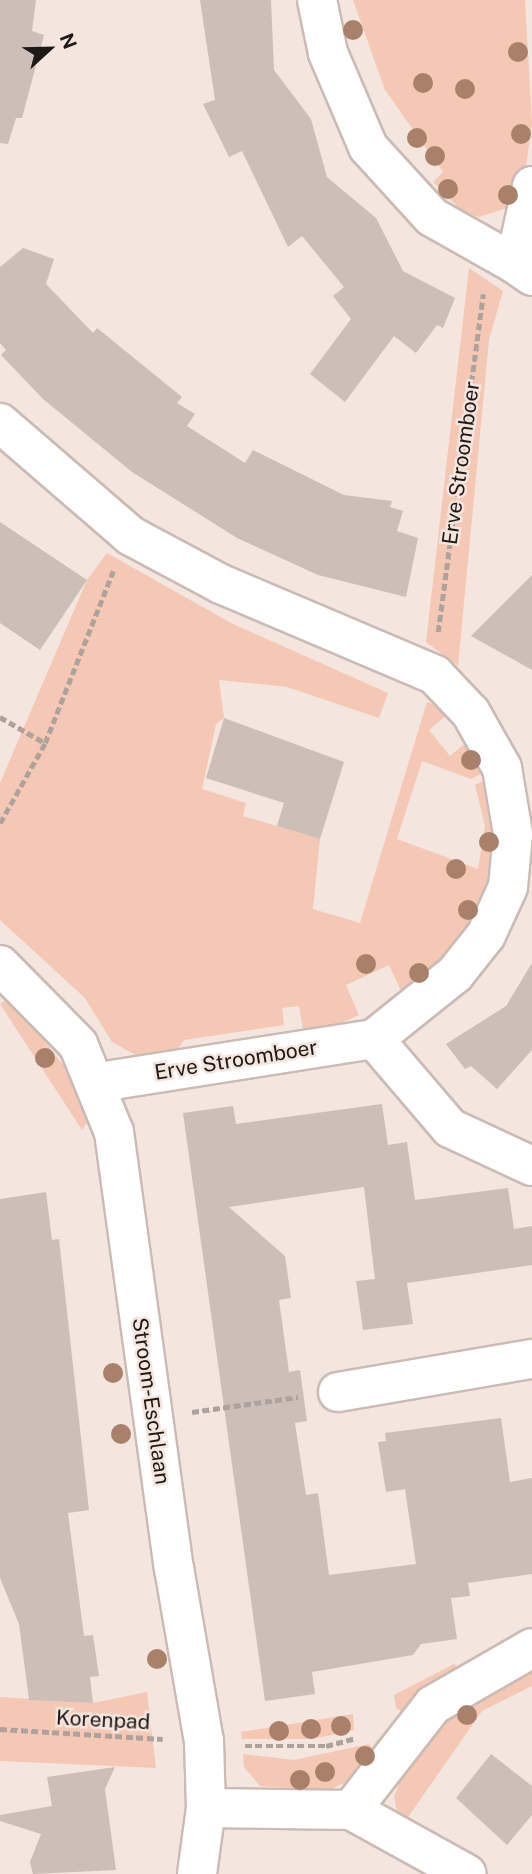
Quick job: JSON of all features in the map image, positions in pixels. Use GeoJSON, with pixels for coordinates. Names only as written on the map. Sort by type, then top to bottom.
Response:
{"type":"FeatureCollection","features":[{"type":"Feature","properties":{"kind":"street"},"geometry":{"type":"LineString","coordinates":[[317,0],[328,53],[368,147],[432,217],[512,264],[532,186]]}},
{"type":"Feature","properties":{"kind":"street","name":"Erve Stroomboer"},"geometry":{"type":"LineString","coordinates":[[0,424],[131,536],[220,584],[435,675],[471,713],[502,768],[513,834],[508,887],[486,935],[455,974],[374,1038],[98,1082]]}},
{"type":"Feature","properties":{"kind":"street","name":"Stroom-Eschlaan"},"geometry":{"type":"LineString","coordinates":[[0,965],[69,1034],[98,1082],[114,1132],[153,1417],[204,1741],[206,1808],[197,1874]]}},
{"type":"Feature","properties":{"kind":"street"},"geometry":{"type":"LineString","coordinates":[[374,1038],[450,1128],[532,1166]]}},
{"type":"Feature","properties":{"kind":"street"},"geometry":{"type":"LineString","coordinates":[[338,1392],[532,1359]]}},
{"type":"Feature","properties":{"kind":"street"},"geometry":{"type":"LineString","coordinates":[[351,1810],[410,1729],[433,1705],[532,1648]]}},
{"type":"Feature","properties":{"kind":"street"},"geometry":{"type":"LineString","coordinates":[[206,1808],[351,1810],[467,1874]]}},
{"type":"Feature","properties":{"kind":"path","name":"Erve Stroomboer"},"geometry":{"type":"LineString","coordinates":[[435,675],[512,264]]}},
{"type":"Feature","properties":{"kind":"path"},"geometry":{"type":"LineString","coordinates":[[0,823],[45,743],[131,536]]}},
{"type":"Feature","properties":{"kind":"path"},"geometry":{"type":"LineString","coordinates":[[0,717],[45,743]]}},
{"type":"Feature","properties":{"kind":"path"},"geometry":{"type":"LineString","coordinates":[[153,1417],[338,1392]]}},
{"type":"Feature","properties":{"kind":"path","name":"Korenpad"},"geometry":{"type":"LineString","coordinates":[[0,1730],[326,1746],[410,1729]]}},
{"type":"Feature","properties":{"kind":"shaded area"},"geometry":{"type":"Polygon","coordinates":[[[353,0],[525,0],[532,123],[522,195],[510,207],[479,217],[464,213],[433,182],[443,172],[385,90],[353,0]]]}},
{"type":"Feature","properties":{"kind":"shaded area"},"geometry":{"type":"Polygon","coordinates":[[[469,268],[503,291],[489,340],[458,666],[426,642],[469,268]]]}},
{"type":"Feature","properties":{"kind":"shaded area"},"geometry":{"type":"Polygon","coordinates":[[[107,553],[231,623],[388,693],[379,718],[287,687],[219,680],[224,718],[216,724],[202,789],[246,803],[243,816],[320,839],[313,909],[360,923],[427,702],[452,711],[429,730],[450,756],[473,737],[489,770],[471,779],[422,761],[397,839],[478,869],[485,826],[475,785],[492,777],[499,805],[492,889],[460,945],[403,995],[389,965],[346,985],[359,1015],[341,1023],[304,1035],[299,1006],[282,1008],[284,1025],[184,1040],[174,1055],[143,1059],[112,1042],[85,998],[0,920],[0,783],[87,580],[107,553]]]}},
{"type":"Feature","properties":{"kind":"shaded area"},"geometry":{"type":"Polygon","coordinates":[[[9,997],[72,1076],[90,1118],[82,1130],[0,1004],[9,997]]]}},
{"type":"Feature","properties":{"kind":"shaded area"},"geometry":{"type":"Polygon","coordinates":[[[532,1662],[532,1686],[482,1711],[406,1820],[398,1815],[394,1797],[405,1768],[441,1717],[532,1662]]]}},
{"type":"Feature","properties":{"kind":"shaded area"},"geometry":{"type":"Polygon","coordinates":[[[454,1664],[462,1671],[405,1714],[396,1708],[394,1695],[454,1664]]]}},
{"type":"Feature","properties":{"kind":"shaded area"},"geometry":{"type":"Polygon","coordinates":[[[147,1692],[156,1768],[0,1761],[0,1697],[93,1703],[147,1692]]]}},
{"type":"Feature","properties":{"kind":"shaded area"},"geometry":{"type":"Polygon","coordinates":[[[353,1714],[354,1730],[313,1739],[242,1739],[241,1732],[353,1714]]]}},
{"type":"Feature","properties":{"kind":"shaded area"},"geometry":{"type":"Polygon","coordinates":[[[369,1744],[375,1753],[359,1776],[325,1792],[260,1786],[244,1767],[243,1754],[294,1760],[369,1744]]]}},
{"type":"Feature","properties":{"kind":"building"},"geometry":{"type":"Polygon","coordinates":[[[0,0],[36,0],[32,31],[44,35],[22,118],[16,118],[8,144],[0,143],[0,0]]]}},
{"type":"Feature","properties":{"kind":"building"},"geometry":{"type":"Polygon","coordinates":[[[200,0],[271,0],[274,70],[311,119],[327,177],[376,218],[403,271],[455,298],[443,328],[437,325],[416,353],[394,336],[345,402],[310,374],[351,319],[333,296],[344,287],[302,236],[288,247],[242,151],[229,157],[203,104],[215,100],[200,0]]]}},
{"type":"Feature","properties":{"kind":"building"},"geometry":{"type":"Polygon","coordinates":[[[23,248],[54,259],[46,284],[93,333],[97,328],[182,397],[177,403],[195,414],[187,426],[245,463],[253,450],[344,495],[392,501],[390,507],[403,511],[397,531],[418,538],[406,597],[318,575],[237,538],[132,472],[43,399],[1,355],[6,350],[0,343],[0,267],[23,248]]]}},
{"type":"Feature","properties":{"kind":"building"},"geometry":{"type":"Polygon","coordinates":[[[0,522],[87,580],[40,650],[0,623],[0,522]]]}},
{"type":"Feature","properties":{"kind":"building"},"geometry":{"type":"Polygon","coordinates":[[[532,575],[532,670],[471,636],[532,575]]]}},
{"type":"Feature","properties":{"kind":"building"},"geometry":{"type":"Polygon","coordinates":[[[224,718],[344,762],[320,839],[277,826],[284,803],[206,778],[224,718]]]}},
{"type":"Feature","properties":{"kind":"building"},"geometry":{"type":"Polygon","coordinates":[[[532,963],[532,1050],[497,1089],[471,1066],[465,1069],[446,1044],[506,1006],[532,963]]]}},
{"type":"Feature","properties":{"kind":"building"},"geometry":{"type":"Polygon","coordinates":[[[382,1104],[388,1145],[407,1142],[415,1200],[508,1188],[514,1229],[532,1226],[532,1265],[407,1283],[413,1324],[363,1330],[356,1281],[375,1279],[364,1187],[229,1207],[285,1256],[291,1298],[279,1300],[289,1372],[300,1370],[307,1421],[295,1423],[306,1495],[318,1493],[329,1575],[416,1564],[405,1489],[386,1492],[378,1442],[386,1441],[385,1433],[501,1418],[510,1482],[532,1478],[532,1574],[468,1583],[470,1596],[451,1598],[457,1639],[421,1644],[413,1655],[312,1672],[315,1694],[265,1701],[183,1113],[233,1106],[236,1124],[382,1104]]]}},
{"type":"Feature","properties":{"kind":"building"},"geometry":{"type":"Polygon","coordinates":[[[46,1192],[52,1240],[59,1239],[89,1510],[68,1513],[84,1636],[93,1635],[99,1676],[90,1677],[93,1703],[29,1700],[19,1624],[0,1578],[0,1199],[46,1192]]]}},
{"type":"Feature","properties":{"kind":"building"},"geometry":{"type":"Polygon","coordinates":[[[491,1754],[532,1786],[532,1815],[507,1845],[456,1798],[491,1754]]]}},
{"type":"Feature","properties":{"kind":"building"},"geometry":{"type":"Polygon","coordinates":[[[115,1767],[105,1789],[116,1870],[33,1874],[30,1862],[41,1834],[0,1821],[0,1815],[52,1806],[47,1777],[115,1767]]]}}]}
